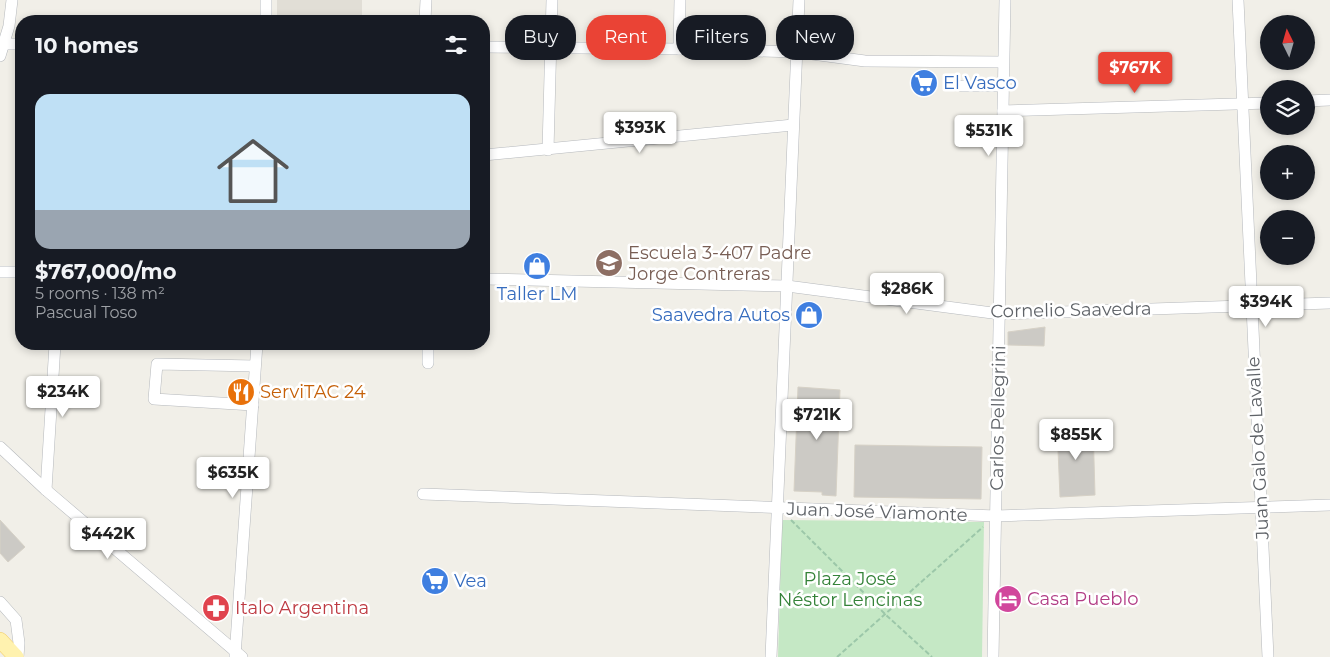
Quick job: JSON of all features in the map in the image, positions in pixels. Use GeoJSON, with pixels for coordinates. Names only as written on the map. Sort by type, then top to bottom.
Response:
{"type":"FeatureCollection","features":[{"type":"Feature","properties":{"kind":"main road"},"geometry":{"type":"LineString","coordinates":[[0,640],[16,657]]}},
{"type":"Feature","properties":{"kind":"street"},"geometry":{"type":"LineString","coordinates":[[0,56],[12,0]]}},
{"type":"Feature","properties":{"kind":"street"},"geometry":{"type":"LineString","coordinates":[[266,0],[266,15]]}},
{"type":"Feature","properties":{"kind":"street"},"geometry":{"type":"LineString","coordinates":[[425,15],[426,0]]}},
{"type":"Feature","properties":{"kind":"street"},"geometry":{"type":"LineString","coordinates":[[551,15],[552,0]]}},
{"type":"Feature","properties":{"kind":"street"},"geometry":{"type":"LineString","coordinates":[[680,0],[680,15]]}},
{"type":"Feature","properties":{"kind":"street"},"geometry":{"type":"LineString","coordinates":[[798,15],[799,0]]}},
{"type":"Feature","properties":{"kind":"street","name":"Carlos Pellegrini"},"geometry":{"type":"LineString","coordinates":[[993,657],[1005,0]]}},
{"type":"Feature","properties":{"kind":"street","name":"Juan Galo de Lavalle"},"geometry":{"type":"LineString","coordinates":[[1238,0],[1268,657]]}},
{"type":"Feature","properties":{"kind":"street"},"geometry":{"type":"LineString","coordinates":[[2,44],[15,44]]}},
{"type":"Feature","properties":{"kind":"street"},"geometry":{"type":"LineString","coordinates":[[490,47],[505,47]]}},
{"type":"Feature","properties":{"kind":"street"},"geometry":{"type":"LineString","coordinates":[[576,48],[676,49]]}},
{"type":"Feature","properties":{"kind":"street"},"geometry":{"type":"LineString","coordinates":[[548,150],[550,60]]}},
{"type":"Feature","properties":{"kind":"street"},"geometry":{"type":"LineString","coordinates":[[771,657],[797,60]]}},
{"type":"Feature","properties":{"kind":"street"},"geometry":{"type":"LineString","coordinates":[[854,60],[1003,62]]}},
{"type":"Feature","properties":{"kind":"street"},"geometry":{"type":"LineString","coordinates":[[962,86],[1003,86]]}},
{"type":"Feature","properties":{"kind":"street"},"geometry":{"type":"LineString","coordinates":[[1315,101],[1330,100]]}},
{"type":"Feature","properties":{"kind":"street"},"geometry":{"type":"LineString","coordinates":[[1003,110],[1260,104]]}},
{"type":"Feature","properties":{"kind":"street"},"geometry":{"type":"LineString","coordinates":[[490,155],[793,125]]}},
{"type":"Feature","properties":{"kind":"street"},"geometry":{"type":"LineString","coordinates":[[0,272],[15,272]]}},
{"type":"Feature","properties":{"kind":"street","name":"Cornelio Saavedra"},"geometry":{"type":"LineString","coordinates":[[490,279],[786,286],[1000,314],[1330,302]]}},
{"type":"Feature","properties":{"kind":"street"},"geometry":{"type":"LineString","coordinates":[[46,490],[55,350]]}},
{"type":"Feature","properties":{"kind":"street"},"geometry":{"type":"LineString","coordinates":[[238,656],[256,350]]}},
{"type":"Feature","properties":{"kind":"street"},"geometry":{"type":"LineString","coordinates":[[428,350],[428,362]]}},
{"type":"Feature","properties":{"kind":"street"},"geometry":{"type":"LineString","coordinates":[[253,405],[154,399],[157,364],[255,366]]}},
{"type":"Feature","properties":{"kind":"street"},"geometry":{"type":"LineString","coordinates":[[0,447],[46,490],[238,656]]}},
{"type":"Feature","properties":{"kind":"street","name":"Juan José Viamonte"},"geometry":{"type":"LineString","coordinates":[[423,494],[996,516],[1330,505]]}},
{"type":"Feature","properties":{"kind":"street"},"geometry":{"type":"LineString","coordinates":[[0,602],[16,620],[19,643],[16,657]]}},
{"type":"Feature","properties":{"kind":"path"},"geometry":{"type":"LineString","coordinates":[[778,508],[886,615],[932,657]]}},
{"type":"Feature","properties":{"kind":"path"},"geometry":{"type":"LineString","coordinates":[[837,657],[996,516]]}},
{"type":"Feature","properties":{"kind":"shaded area"},"geometry":{"type":"Polygon","coordinates":[[[277,0],[362,0],[362,15],[277,15],[277,0]]]}},
{"type":"Feature","properties":{"kind":"green space","name":"Plaza José Néstor Lencinas"},"geometry":{"type":"Polygon","coordinates":[[[782,520],[984,522],[982,657],[778,657],[782,520]]]}},
{"type":"Feature","properties":{"kind":"building"},"geometry":{"type":"Polygon","coordinates":[[[1045,327],[1044,346],[1008,345],[1008,332],[1045,327]]]}},
{"type":"Feature","properties":{"kind":"building"},"geometry":{"type":"Polygon","coordinates":[[[798,387],[840,390],[836,496],[822,495],[822,492],[794,491],[798,387]]]}},
{"type":"Feature","properties":{"kind":"building"},"geometry":{"type":"Polygon","coordinates":[[[1093,425],[1095,495],[1060,497],[1057,426],[1093,425]]]}},
{"type":"Feature","properties":{"kind":"building"},"geometry":{"type":"Polygon","coordinates":[[[855,445],[982,447],[981,499],[854,497],[855,445]]]}},
{"type":"Feature","properties":{"kind":"building"},"geometry":{"type":"Polygon","coordinates":[[[0,520],[25,547],[8,562],[0,553],[0,520]]]}},
{"type":"Feature","properties":{"kind":"place","name":"El Vasco"},"geometry":{"type":"Point","coordinates":[924,83]}},
{"type":"Feature","properties":{"kind":"place","name":"Escuela 3-407 Padre Jorge Contreras"},"geometry":{"type":"Point","coordinates":[609,263]}},
{"type":"Feature","properties":{"kind":"place","name":"Taller LM"},"geometry":{"type":"Point","coordinates":[537,266]}},
{"type":"Feature","properties":{"kind":"place","name":"Saavedra Autos"},"geometry":{"type":"Point","coordinates":[809,315]}},
{"type":"Feature","properties":{"kind":"place","name":"ServiTAC 24"},"geometry":{"type":"Point","coordinates":[241,392]}},
{"type":"Feature","properties":{"kind":"place","name":"Vea"},"geometry":{"type":"Point","coordinates":[435,581]}},
{"type":"Feature","properties":{"kind":"place","name":"Casa Pueblo"},"geometry":{"type":"Point","coordinates":[1008,599]}},
{"type":"Feature","properties":{"kind":"place","name":"Italo Argentina"},"geometry":{"type":"Point","coordinates":[216,608]}}]}
